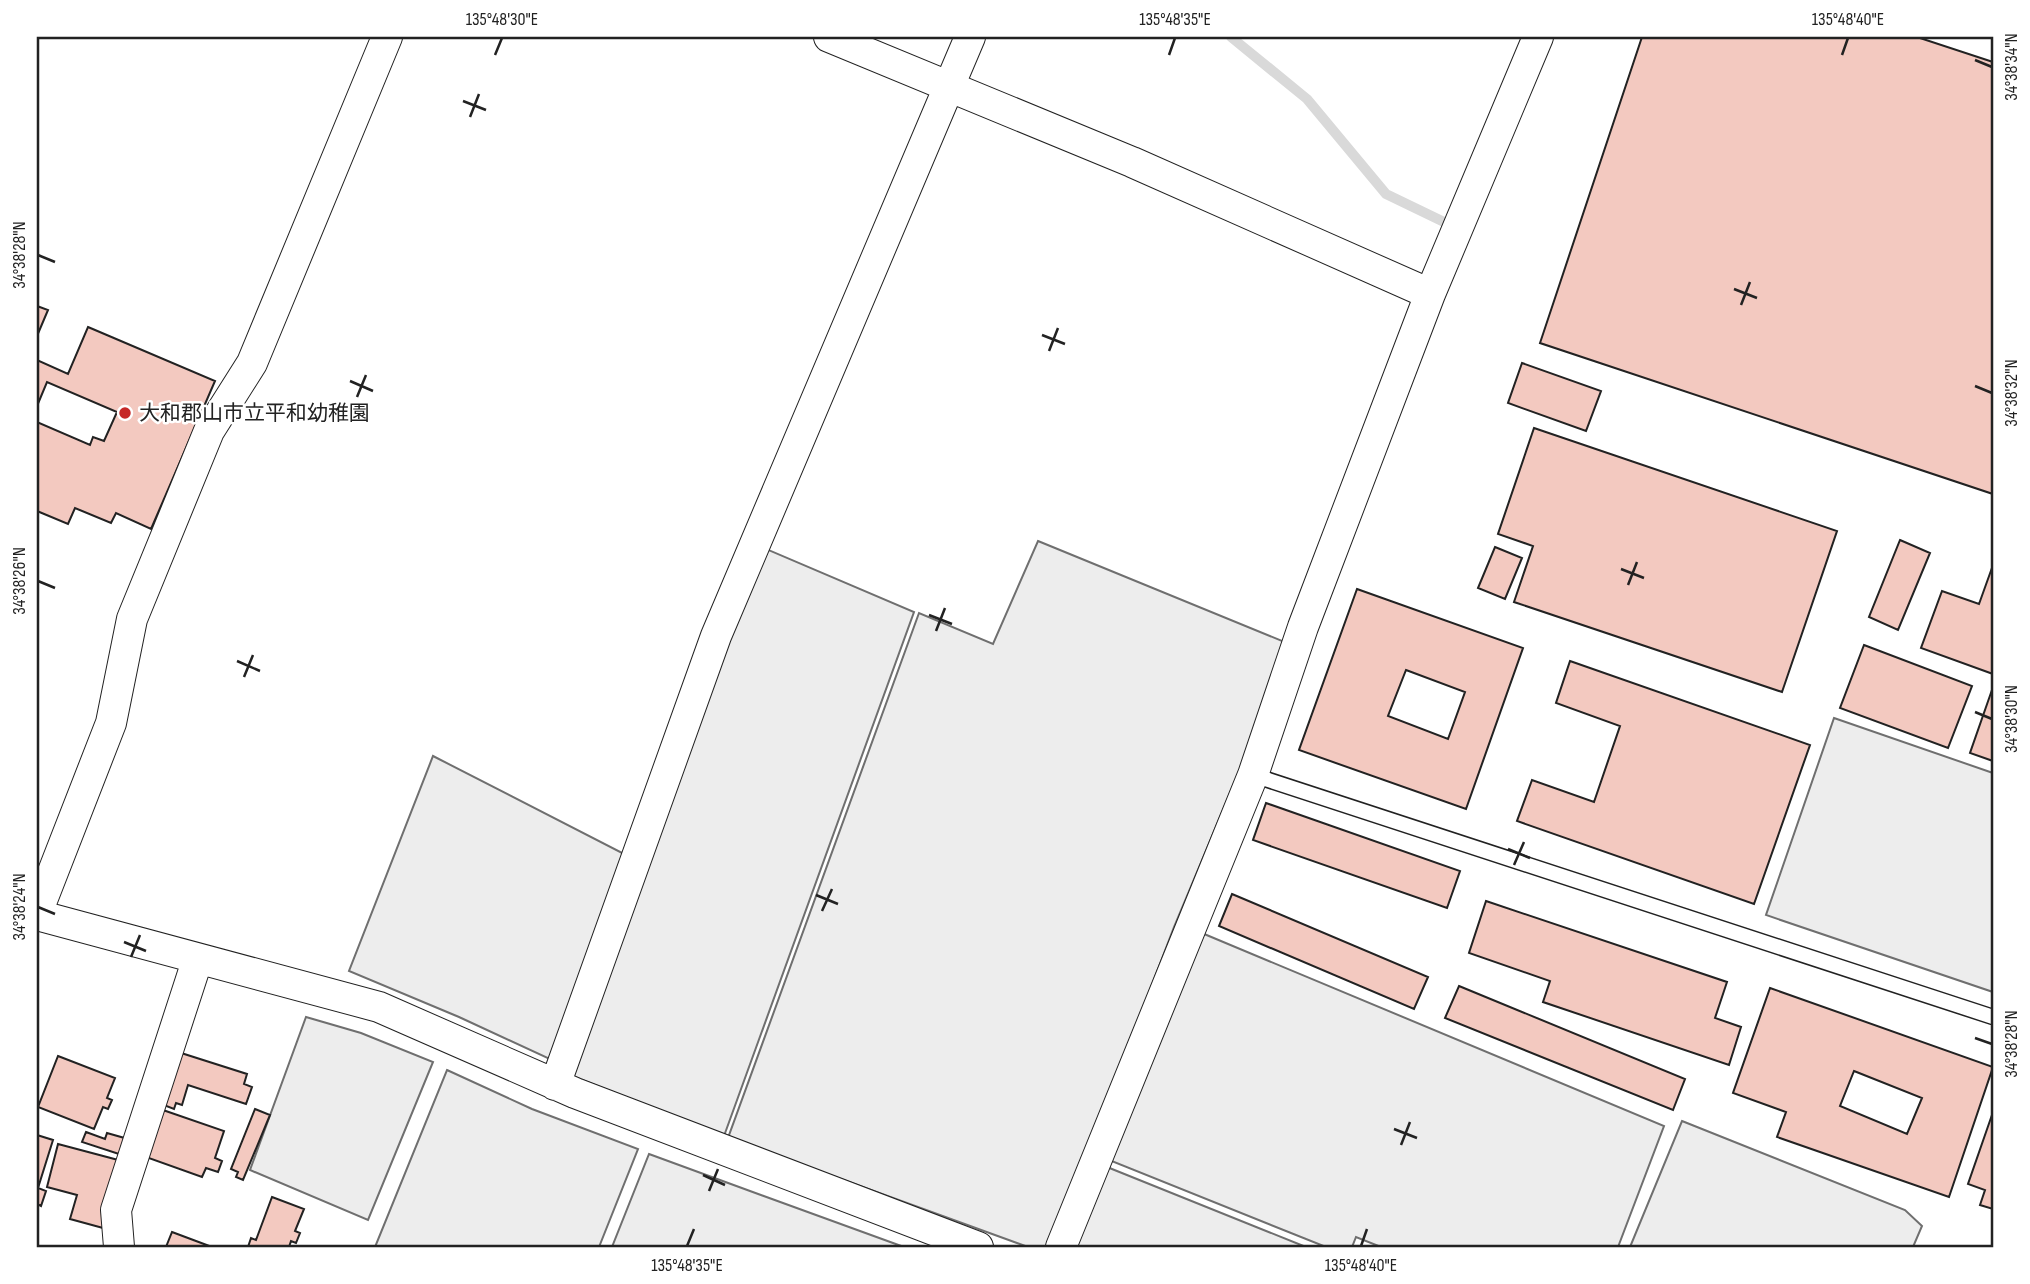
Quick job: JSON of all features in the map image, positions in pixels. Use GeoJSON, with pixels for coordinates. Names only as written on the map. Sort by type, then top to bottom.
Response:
{"type":"FeatureCollection","features":[{"type":"Feature","properties":{"kind":"street"},"geometry":{"type":"LineString","coordinates":[[387,37],[252,363],[209,431],[132,620],[111,723],[37,914],[197,961],[379,1007],[555,1085],[978,1247]]}},
{"type":"Feature","properties":{"kind":"street"},"geometry":{"type":"LineString","coordinates":[[829,37],[1132,162],[1430,294]]}},
{"type":"Feature","properties":{"kind":"street"},"geometry":{"type":"LineString","coordinates":[[555,1085],[716,636],[970,37]]}},
{"type":"Feature","properties":{"kind":"street"},"geometry":{"type":"LineString","coordinates":[[1061,1247],[1253,775],[1303,627],[1430,294],[1538,37]]}},
{"type":"Feature","properties":{"kind":"street"},"geometry":{"type":"LineString","coordinates":[[119,1247],[117,1210],[197,961]]}},
{"type":"Feature","properties":{"kind":"lane"},"geometry":{"type":"LineString","coordinates":[[1253,775],[1993,1017]]}},
{"type":"Feature","properties":{"kind":"shaded area"},"geometry":{"type":"Polygon","coordinates":[[[1038,541],[1292,645],[1174,927],[1052,1247],[1028,1247],[728,1138],[919,613],[993,644],[1038,541]]]}},
{"type":"Feature","properties":{"kind":"shaded area"},"geometry":{"type":"Polygon","coordinates":[[[759,546],[914,612],[724,1136],[567,1074],[759,546]]]}},
{"type":"Feature","properties":{"kind":"shaded area"},"geometry":{"type":"Polygon","coordinates":[[[1834,718],[1993,773],[1993,992],[1766,915],[1834,718]]]}},
{"type":"Feature","properties":{"kind":"shaded area"},"geometry":{"type":"Polygon","coordinates":[[[433,756],[632,858],[554,1061],[349,971],[433,756]]]}},
{"type":"Feature","properties":{"kind":"shaded area"},"geometry":{"type":"Polygon","coordinates":[[[1197,931],[1664,1126],[1618,1247],[1381,1247],[1356,1237],[1352,1247],[1326,1247],[1109,1160],[1197,931]]]}},
{"type":"Feature","properties":{"kind":"shaded area"},"geometry":{"type":"Polygon","coordinates":[[[306,1017],[361,1033],[433,1062],[368,1220],[250,1170],[306,1017]]]}},
{"type":"Feature","properties":{"kind":"shaded area"},"geometry":{"type":"Polygon","coordinates":[[[447,1070],[532,1109],[638,1149],[599,1247],[375,1247],[447,1070]]]}},
{"type":"Feature","properties":{"kind":"shaded area"},"geometry":{"type":"Polygon","coordinates":[[[1682,1121],[1905,1210],[1922,1226],[1913,1247],[1630,1247],[1682,1121]]]}},
{"type":"Feature","properties":{"kind":"shaded area"},"geometry":{"type":"Polygon","coordinates":[[[649,1154],[750,1191],[904,1247],[612,1247],[649,1154]]]}},
{"type":"Feature","properties":{"kind":"shaded area"},"geometry":{"type":"Polygon","coordinates":[[[1107,1167],[1306,1247],[1074,1247],[1107,1167]]]}},
{"type":"Feature","properties":{"kind":"building"},"geometry":{"type":"Polygon","coordinates":[[[1642,37],[1917,37],[1993,62],[1993,494],[1540,343],[1642,37]]]}},
{"type":"Feature","properties":{"kind":"building"},"geometry":{"type":"Polygon","coordinates":[[[37,306],[48,310],[37,336],[37,306]]]}},
{"type":"Feature","properties":{"kind":"building","name":"大和郡山市立平和幼稚園"},"geometry":{"type":"Polygon","coordinates":[[[88,327],[215,381],[151,529],[116,513],[111,523],[75,508],[68,524],[37,511],[37,422],[90,445],[93,437],[104,441],[117,412],[47,382],[37,406],[37,360],[68,374],[88,327]]]}},
{"type":"Feature","properties":{"kind":"building"},"geometry":{"type":"Polygon","coordinates":[[[1522,363],[1601,391],[1586,431],[1508,403],[1522,363]]]}},
{"type":"Feature","properties":{"kind":"building"},"geometry":{"type":"Polygon","coordinates":[[[1534,428],[1837,531],[1782,692],[1514,602],[1533,546],[1498,534],[1534,428]]]}},
{"type":"Feature","properties":{"kind":"building"},"geometry":{"type":"Polygon","coordinates":[[[1900,540],[1930,553],[1898,630],[1869,617],[1900,540]]]}},
{"type":"Feature","properties":{"kind":"building"},"geometry":{"type":"Polygon","coordinates":[[[1495,547],[1522,558],[1505,599],[1478,588],[1495,547]]]}},
{"type":"Feature","properties":{"kind":"building"},"geometry":{"type":"Polygon","coordinates":[[[1993,565],[1993,674],[1921,648],[1942,591],[1979,604],[1993,565]]]}},
{"type":"Feature","properties":{"kind":"building"},"geometry":{"type":"Polygon","coordinates":[[[1357,589],[1523,648],[1466,809],[1299,750],[1357,589]],[[1406,670],[1388,716],[1448,739],[1465,692],[1406,670]]]}},
{"type":"Feature","properties":{"kind":"building"},"geometry":{"type":"Polygon","coordinates":[[[1864,645],[1972,686],[1948,748],[1840,708],[1864,645]]]}},
{"type":"Feature","properties":{"kind":"building"},"geometry":{"type":"Polygon","coordinates":[[[1570,661],[1810,745],[1754,904],[1517,821],[1532,780],[1594,802],[1620,726],[1556,703],[1570,661]]]}},
{"type":"Feature","properties":{"kind":"building"},"geometry":{"type":"Polygon","coordinates":[[[1993,687],[1993,761],[1970,753],[1993,687]]]}},
{"type":"Feature","properties":{"kind":"building"},"geometry":{"type":"Polygon","coordinates":[[[1266,803],[1460,871],[1447,908],[1253,840],[1266,803]]]}},
{"type":"Feature","properties":{"kind":"building"},"geometry":{"type":"Polygon","coordinates":[[[1232,894],[1428,977],[1414,1009],[1219,926],[1232,894]]]}},
{"type":"Feature","properties":{"kind":"building"},"geometry":{"type":"Polygon","coordinates":[[[1486,901],[1727,982],[1715,1018],[1741,1027],[1729,1065],[1543,1002],[1550,981],[1469,953],[1486,901]]]}},
{"type":"Feature","properties":{"kind":"building"},"geometry":{"type":"Polygon","coordinates":[[[1459,986],[1685,1079],[1673,1110],[1445,1018],[1459,986]]]}},
{"type":"Feature","properties":{"kind":"building"},"geometry":{"type":"Polygon","coordinates":[[[1770,988],[1993,1067],[1949,1197],[1777,1137],[1786,1112],[1733,1093],[1770,988]],[[1854,1071],[1840,1106],[1907,1134],[1922,1098],[1854,1071]]]}},
{"type":"Feature","properties":{"kind":"building"},"geometry":{"type":"Polygon","coordinates":[[[178,1052],[247,1074],[244,1084],[252,1087],[246,1104],[188,1085],[182,1105],[176,1103],[174,1109],[161,1104],[178,1052]]]}},
{"type":"Feature","properties":{"kind":"building"},"geometry":{"type":"Polygon","coordinates":[[[58,1056],[115,1078],[107,1098],[112,1100],[108,1109],[103,1107],[94,1129],[38,1107],[58,1056]]]}},
{"type":"Feature","properties":{"kind":"building"},"geometry":{"type":"Polygon","coordinates":[[[160,1109],[224,1131],[215,1158],[222,1161],[218,1172],[206,1168],[202,1177],[143,1156],[160,1109]]]}},
{"type":"Feature","properties":{"kind":"building"},"geometry":{"type":"Polygon","coordinates":[[[255,1109],[270,1115],[243,1180],[236,1177],[238,1172],[231,1169],[255,1109]]]}},
{"type":"Feature","properties":{"kind":"building"},"geometry":{"type":"Polygon","coordinates":[[[1993,1112],[1993,1209],[1980,1205],[1985,1190],[1968,1184],[1993,1112]]]}},
{"type":"Feature","properties":{"kind":"building"},"geometry":{"type":"Polygon","coordinates":[[[86,1132],[105,1139],[107,1133],[128,1139],[122,1155],[82,1142],[86,1132]]]}},
{"type":"Feature","properties":{"kind":"building"},"geometry":{"type":"Polygon","coordinates":[[[37,1135],[53,1140],[38,1188],[46,1191],[41,1206],[37,1204],[37,1135]]]}},
{"type":"Feature","properties":{"kind":"building"},"geometry":{"type":"Polygon","coordinates":[[[58,1144],[122,1161],[103,1228],[70,1219],[77,1195],[47,1187],[58,1144]]]}},
{"type":"Feature","properties":{"kind":"building"},"geometry":{"type":"Polygon","coordinates":[[[272,1197],[304,1209],[295,1231],[300,1233],[296,1243],[291,1241],[289,1247],[248,1247],[251,1238],[256,1240],[272,1197]]]}},
{"type":"Feature","properties":{"kind":"building"},"geometry":{"type":"Polygon","coordinates":[[[172,1232],[212,1247],[166,1247],[172,1232]]]}},
{"type":"Feature","properties":{"kind":"waterway"},"geometry":{"type":"LineString","coordinates":[[1231,37],[1307,99],[1386,194],[1444,222]]}},
{"type":"Feature","properties":{"kind":"place","name":"大和郡山市立平和幼稚園"},"geometry":{"type":"Point","coordinates":[125,413]}}]}
